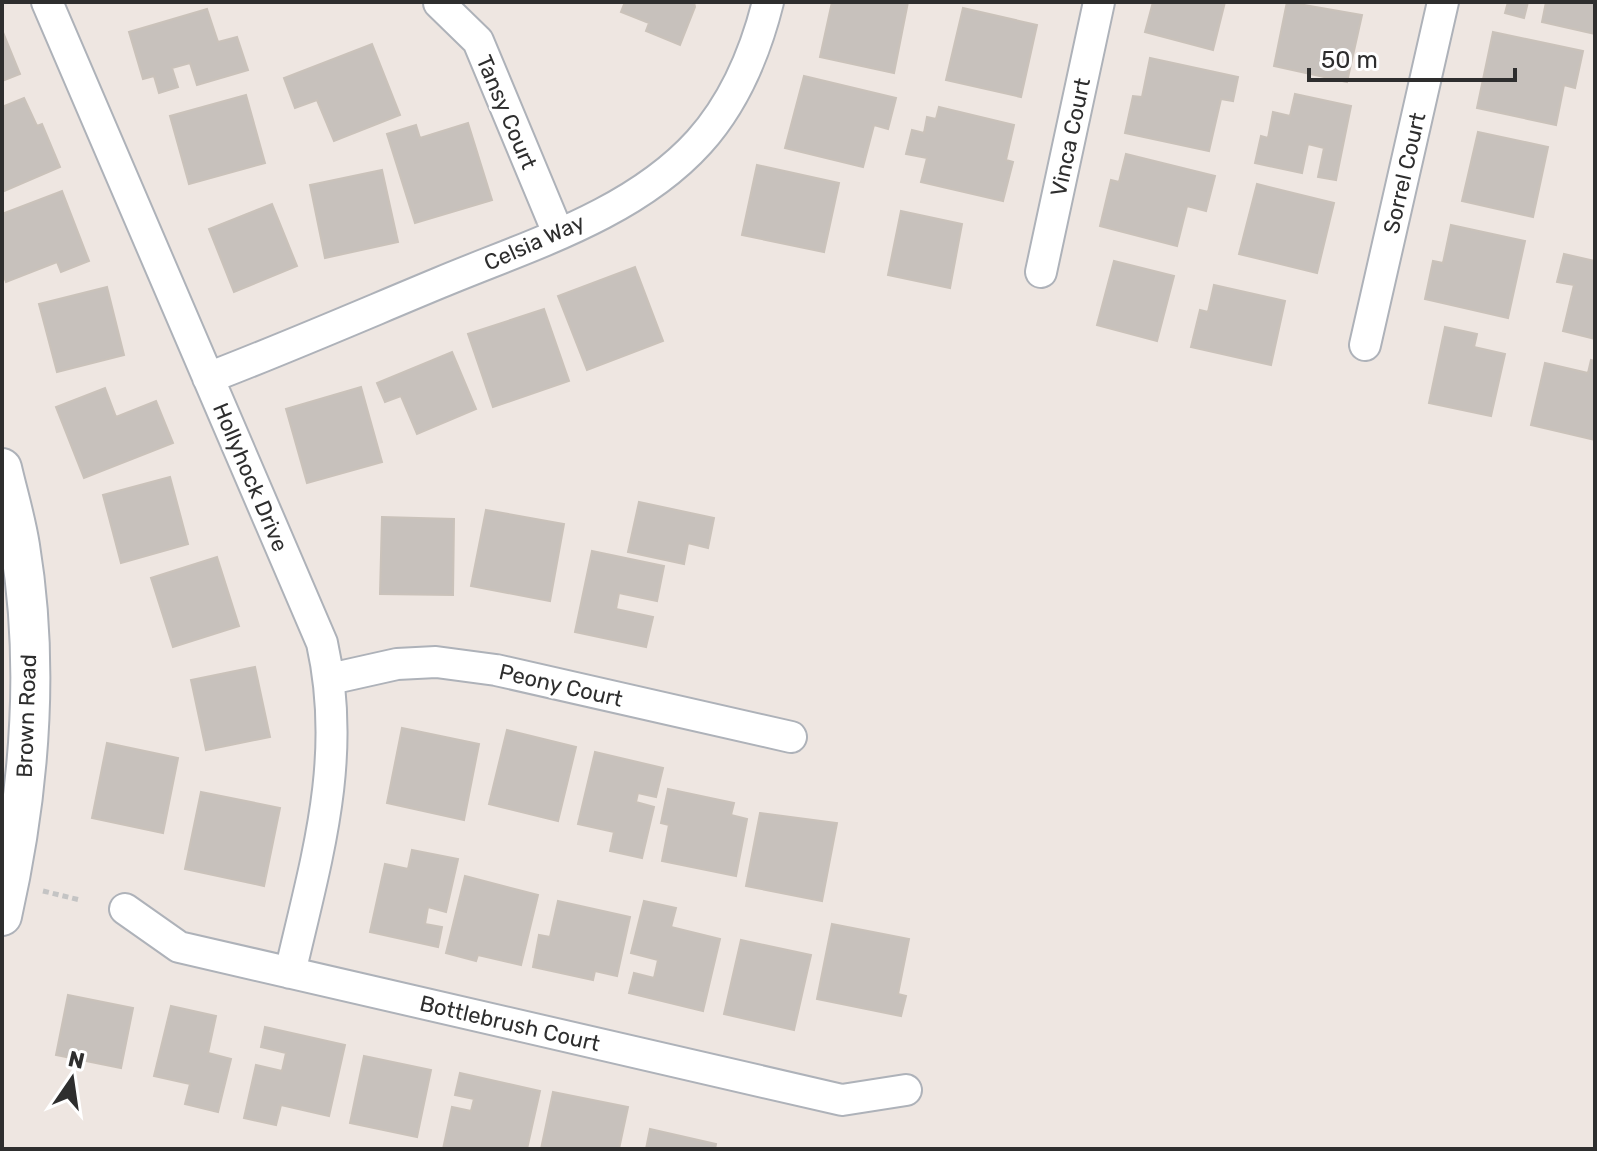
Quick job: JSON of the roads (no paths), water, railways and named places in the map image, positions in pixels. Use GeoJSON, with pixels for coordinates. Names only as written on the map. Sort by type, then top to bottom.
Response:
{"type":"FeatureCollection","features":[{"type":"Feature","properties":{"kind":"street","name":"Hollyhock Drive"},"geometry":{"type":"LineString","coordinates":[[47,2],[322,643],[330,679],[332,780],[290,973]]}},
{"type":"Feature","properties":{"kind":"street","name":"Celsia Way"},"geometry":{"type":"LineString","coordinates":[[208,378],[558,233],[644,190],[697,144],[725,111],[752,57],[768,2]]}},
{"type":"Feature","properties":{"kind":"street","name":"Vinca Court"},"geometry":{"type":"LineString","coordinates":[[1041,272],[1099,2]]}},
{"type":"Feature","properties":{"kind":"street","name":"Sorrel Court"},"geometry":{"type":"LineString","coordinates":[[1365,345],[1443,2]]}},
{"type":"Feature","properties":{"kind":"street","name":"Tansy Court"},"geometry":{"type":"LineString","coordinates":[[439,3],[478,41],[558,233]]}},
{"type":"Feature","properties":{"kind":"street","name":"Brown Road"},"geometry":{"type":"LineString","coordinates":[[2,468],[20,546],[31,681],[22,818],[2,916]]}},
{"type":"Feature","properties":{"kind":"street","name":"Peony Court"},"geometry":{"type":"LineString","coordinates":[[330,679],[397,664],[436,662],[496,670],[791,737]]}},
{"type":"Feature","properties":{"kind":"street","name":"Bottlebrush Court"},"geometry":{"type":"LineString","coordinates":[[125,909],[179,947],[290,973],[842,1100],[906,1090]]}}]}
